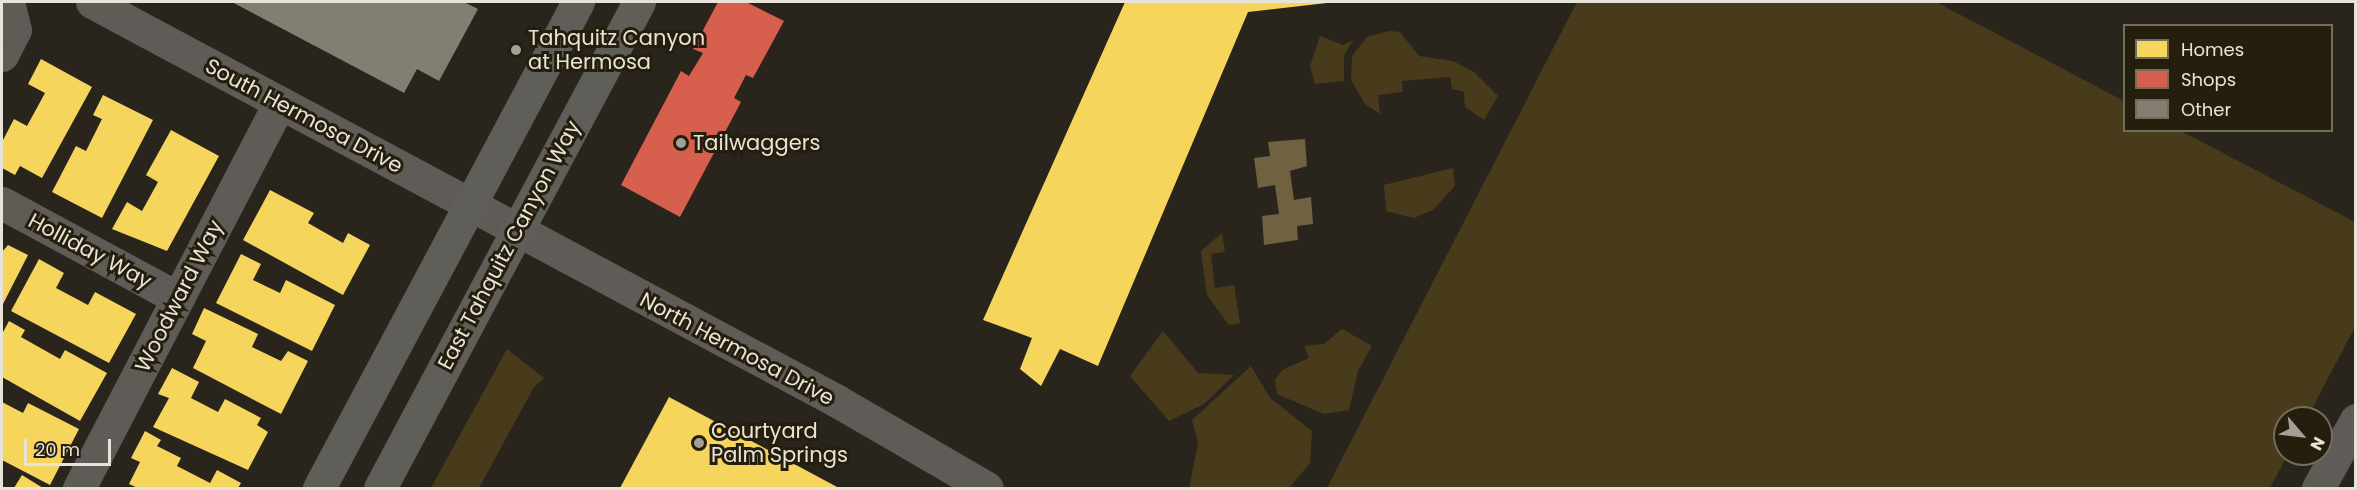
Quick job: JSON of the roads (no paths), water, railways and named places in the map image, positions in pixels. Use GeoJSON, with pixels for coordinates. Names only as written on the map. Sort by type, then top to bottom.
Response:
{"type":"FeatureCollection","features":[{"type":"Feature","properties":{"kind":"main road"},"geometry":{"type":"LineString","coordinates":[[319,489],[579,2]]}},
{"type":"Feature","properties":{"kind":"main road","name":"East Tahquitz Canyon Way"},"geometry":{"type":"LineString","coordinates":[[380,489],[639,2]]}},
{"type":"Feature","properties":{"kind":"street"},"geometry":{"type":"LineString","coordinates":[[2,55],[15,30],[8,2]]}},
{"type":"Feature","properties":{"kind":"street","name":"South Hermosa Drive"},"geometry":{"type":"LineString","coordinates":[[92,2],[516,231]]}},
{"type":"Feature","properties":{"kind":"street","name":"Woodward Way"},"geometry":{"type":"LineString","coordinates":[[80,489],[279,103]]}},
{"type":"Feature","properties":{"kind":"street","name":"Holliday Way"},"geometry":{"type":"LineString","coordinates":[[2,203],[178,298]]}},
{"type":"Feature","properties":{"kind":"street","name":"North Hermosa Drive"},"geometry":{"type":"LineString","coordinates":[[516,231],[837,401],[987,489]]}},
{"type":"Feature","properties":{"kind":"street"},"geometry":{"type":"LineString","coordinates":[[2318,489],[2355,420]]}},
{"type":"Feature","properties":{"kind":"place","name":"Tahquitz Canyon at Hermosa"},"geometry":{"type":"Point","coordinates":[516,50]}},
{"type":"Feature","properties":{"kind":"place","name":"Tailwaggers"},"geometry":{"type":"Point","coordinates":[681,143]}},
{"type":"Feature","properties":{"kind":"place","name":"Courtyard Palm Springs"},"geometry":{"type":"Point","coordinates":[699,443]}}]}
